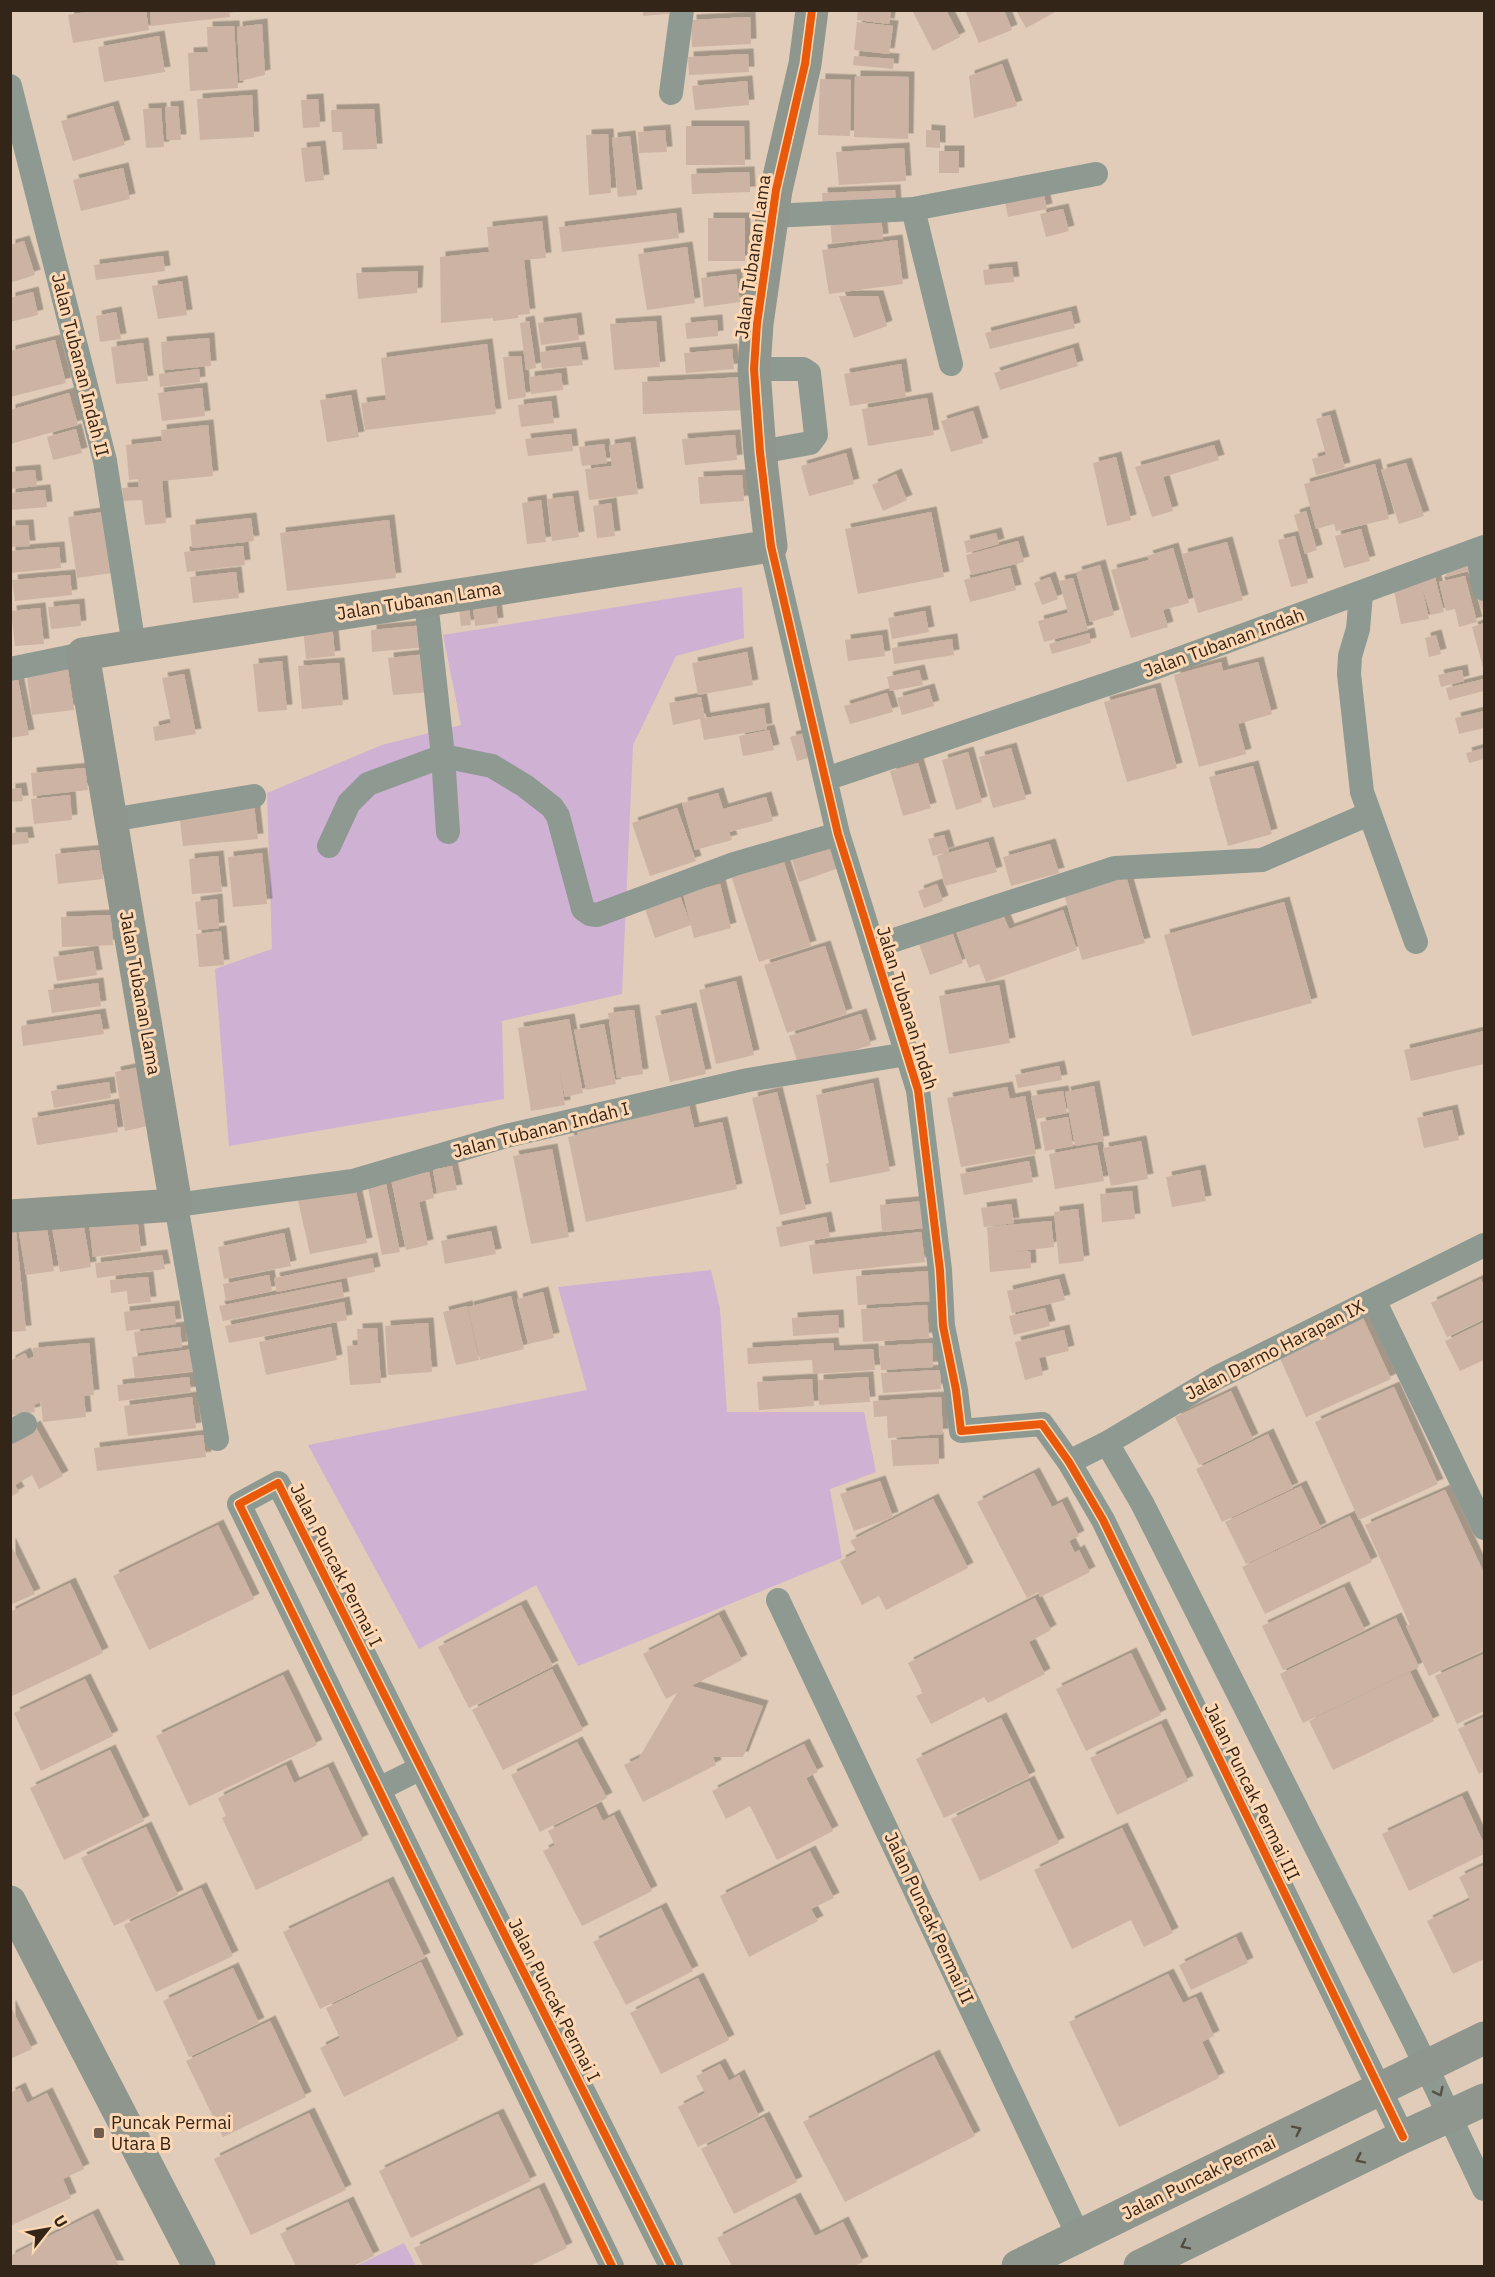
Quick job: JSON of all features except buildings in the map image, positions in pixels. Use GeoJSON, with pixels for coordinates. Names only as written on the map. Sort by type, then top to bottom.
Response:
{"type":"FeatureCollection","features":[{"type":"Feature","properties":{"kind":"street"},"geometry":{"type":"LineString","coordinates":[[671,93],[682,10]]}},
{"type":"Feature","properties":{"kind":"street","name":"Jalan Tubanan Lama"},"geometry":{"type":"LineString","coordinates":[[217,1439],[83,654],[771,546],[759,452],[754,369],[757,324],[772,216],[805,64],[812,10]]}},
{"type":"Feature","properties":{"kind":"street","name":"Jalan Tubanan Indah II"},"geometry":{"type":"LineString","coordinates":[[10,86],[105,461],[134,646]]}},
{"type":"Feature","properties":{"kind":"street"},"geometry":{"type":"LineString","coordinates":[[772,216],[913,209],[1096,174]]}},
{"type":"Feature","properties":{"kind":"street"},"geometry":{"type":"LineString","coordinates":[[913,209],[951,364]]}},
{"type":"Feature","properties":{"kind":"street"},"geometry":{"type":"LineString","coordinates":[[754,369],[803,369],[809,373],[816,435],[810,443],[759,452]]}},
{"type":"Feature","properties":{"kind":"street","name":"Jalan Tubanan Indah"},"geometry":{"type":"LineString","coordinates":[[771,546],[838,834],[918,1090],[940,1270],[943,1326],[956,1390],[961,1431],[1042,1424],[1069,1462]]}},
{"type":"Feature","properties":{"kind":"street"},"geometry":{"type":"LineString","coordinates":[[1481,548],[1485,589]]}},
{"type":"Feature","properties":{"kind":"street","name":"Jalan Tubanan Indah"},"geometry":{"type":"LineString","coordinates":[[826,779],[1143,672],[1361,594],[1481,548]]}},
{"type":"Feature","properties":{"kind":"street"},"geometry":{"type":"LineString","coordinates":[[1361,594],[1358,629],[1350,656],[1349,674],[1362,792],[1416,942]]}},
{"type":"Feature","properties":{"kind":"street"},"geometry":{"type":"LineString","coordinates":[[426,600],[443,756],[448,832]]}},
{"type":"Feature","properties":{"kind":"street"},"geometry":{"type":"LineString","coordinates":[[10,669],[83,654]]}},
{"type":"Feature","properties":{"kind":"street"},"geometry":{"type":"LineString","coordinates":[[329,846],[349,803],[368,784],[443,756],[492,766],[525,786],[552,807],[563,830],[583,909],[590,914],[597,915],[734,864],[838,834]]}},
{"type":"Feature","properties":{"kind":"street"},"geometry":{"type":"LineString","coordinates":[[111,820],[254,796]]}},
{"type":"Feature","properties":{"kind":"street"},"geometry":{"type":"LineString","coordinates":[[873,947],[1115,868],[1262,860],[1369,814]]}},
{"type":"Feature","properties":{"kind":"street","name":"Jalan Tubanan Indah I"},"geometry":{"type":"LineString","coordinates":[[176,1204],[353,1182],[506,1136],[748,1080],[907,1054]]}},
{"type":"Feature","properties":{"kind":"street"},"geometry":{"type":"LineString","coordinates":[[10,1216],[176,1204]]}},
{"type":"Feature","properties":{"kind":"street","name":"Jalan Darmo Harapan IX"},"geometry":{"type":"LineString","coordinates":[[1069,1462],[1107,1443],[1216,1378],[1485,1245]]}},
{"type":"Feature","properties":{"kind":"street"},"geometry":{"type":"LineString","coordinates":[[1374,1300],[1478,1500],[1485,1528]]}},
{"type":"Feature","properties":{"kind":"street","name":"Jalan Puncak Permai III"},"geometry":{"type":"LineString","coordinates":[[1107,1443],[1142,1503],[1427,2066],[1485,2189]]}},
{"type":"Feature","properties":{"kind":"street","name":"Jalan Puncak Permai III"},"geometry":{"type":"LineString","coordinates":[[1069,1462],[1103,1520],[1403,2137]]}},
{"type":"Feature","properties":{"kind":"street","name":"Jalan Puncak Permai I"},"geometry":{"type":"LineString","coordinates":[[612,2266],[239,1504],[278,1483],[671,2266]]}},
{"type":"Feature","properties":{"kind":"street","name":"Jalan Puncak Permai II"},"geometry":{"type":"LineString","coordinates":[[778,1600],[1079,2237]]}},
{"type":"Feature","properties":{"kind":"street"},"geometry":{"type":"LineString","coordinates":[[379,1789],[421,1768]]}},
{"type":"Feature","properties":{"kind":"street"},"geometry":{"type":"LineString","coordinates":[[10,1902],[18,1937],[199,2266]]}},
{"type":"Feature","properties":{"kind":"street","name":"Jalan Puncak Permai"},"geometry":{"type":"LineString","coordinates":[[1018,2266],[1485,2038]]}},
{"type":"Feature","properties":{"kind":"street"},"geometry":{"type":"LineString","coordinates":[[1140,2266],[1403,2137],[1455,2127],[1485,2100]]}},
{"type":"Feature","properties":{"kind":"shaded area"},"geometry":{"type":"Polygon","coordinates":[[[742,587],[744,638],[676,656],[633,745],[622,994],[502,1021],[504,1099],[229,1146],[215,969],[272,949],[267,793],[382,745],[461,725],[443,635],[742,587]]]}},
{"type":"Feature","properties":{"kind":"shaded area"},"geometry":{"type":"Polygon","coordinates":[[[711,1270],[720,1309],[727,1412],[864,1412],[876,1472],[830,1489],[842,1558],[578,1666],[536,1585],[419,1649],[308,1445],[587,1390],[558,1287],[711,1270]]]}},
{"type":"Feature","properties":{"kind":"shaded area"},"geometry":{"type":"Polygon","coordinates":[[[404,2243],[416,2266],[356,2266],[404,2243]]]}},
{"type":"Feature","properties":{"kind":"cycle path"},"geometry":{"type":"LineString","coordinates":[[812,10],[805,64],[776,190],[757,324],[754,369],[760,452],[771,546],[838,834],[918,1090],[940,1270],[943,1326],[956,1390],[961,1431],[1042,1424],[1069,1462],[1103,1520],[1403,2137]]}},
{"type":"Feature","properties":{"kind":"cycle path"},"geometry":{"type":"LineString","coordinates":[[612,2266],[239,1504],[278,1483],[671,2266]]}},
{"type":"Feature","properties":{"kind":"place","name":"Puncak Permai Utara B"},"geometry":{"type":"Point","coordinates":[99,2133]}}]}
